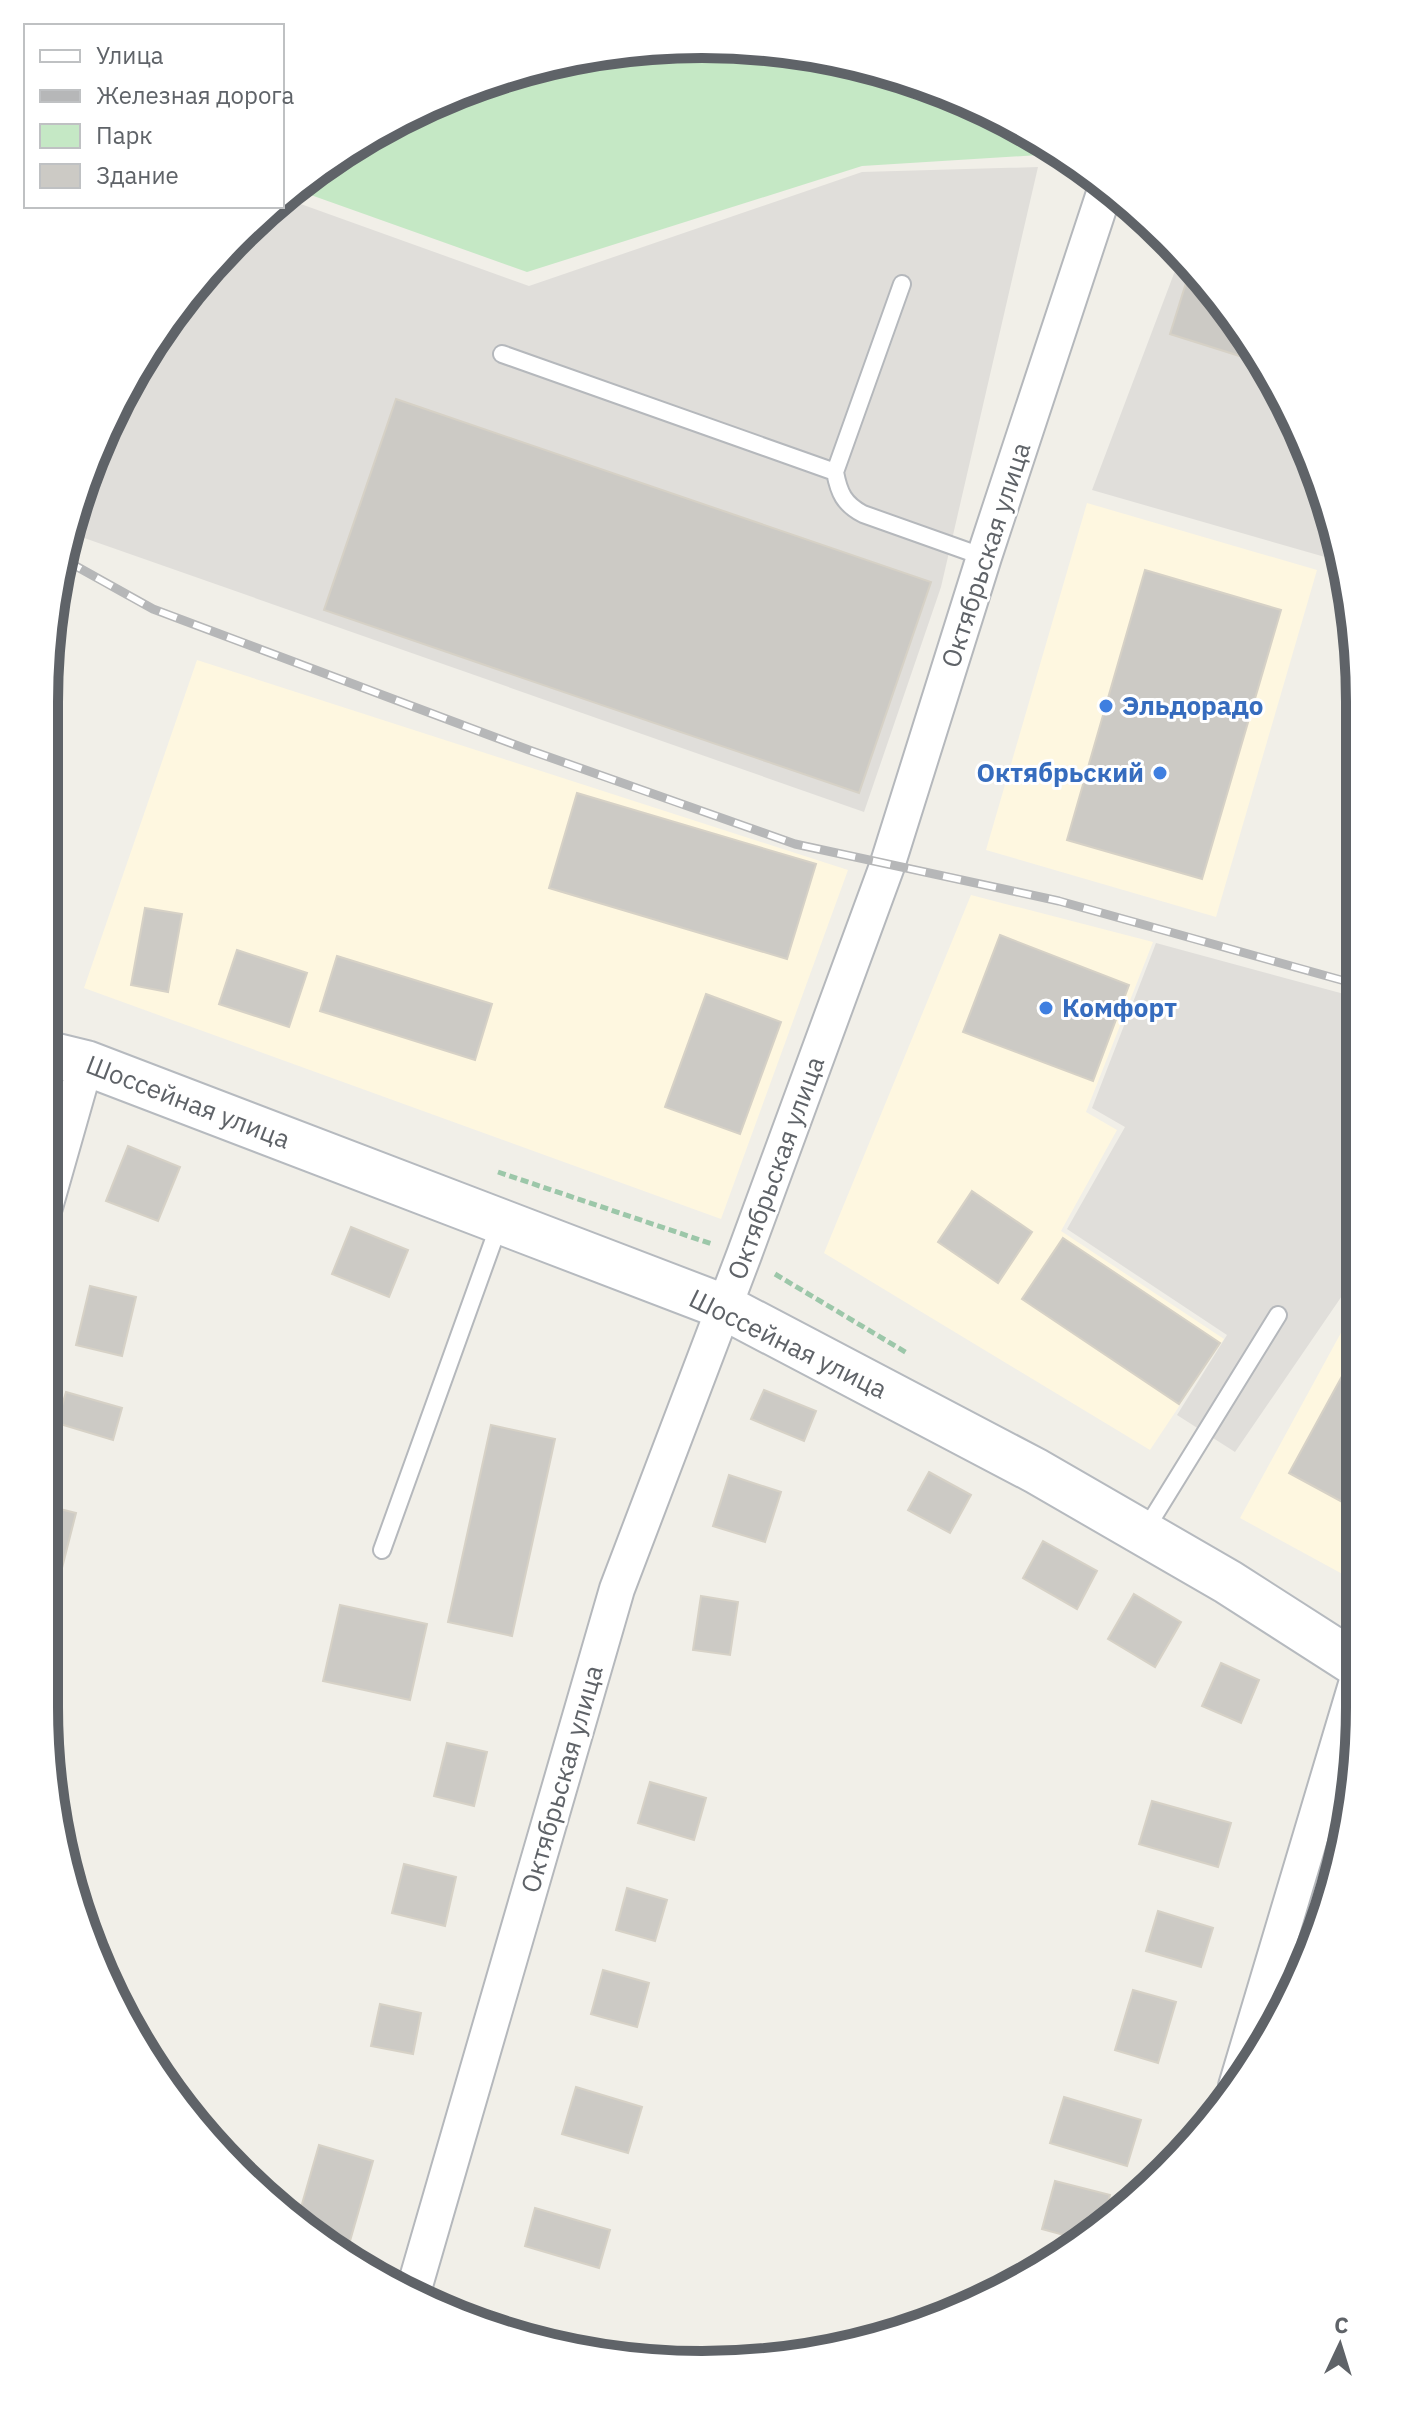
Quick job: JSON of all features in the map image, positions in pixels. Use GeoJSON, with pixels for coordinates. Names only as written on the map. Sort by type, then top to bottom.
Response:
{"type":"FeatureCollection","features":[{"type":"Feature","properties":{"kind":"main road","name":"Шоссейная улица"},"geometry":{"type":"LineString","coordinates":[[66,1058],[724,1307],[1036,1471],[1228,1582],[1346,1658]]}},
{"type":"Feature","properties":{"kind":"street","name":"Октябрьская улица"},"geometry":{"type":"LineString","coordinates":[[415,2284],[617,1589],[884,873],[984,557],[1104,200]]}},
{"type":"Feature","properties":{"kind":"street"},"geometry":{"type":"LineString","coordinates":[[58,1115],[66,1058]]}},
{"type":"Feature","properties":{"kind":"street"},"geometry":{"type":"LineString","coordinates":[[1247,2050],[1346,1718]]}},
{"type":"Feature","properties":{"kind":"lane"},"geometry":{"type":"LineString","coordinates":[[902,284],[835,472],[838,488],[851,507],[984,557]]}},
{"type":"Feature","properties":{"kind":"lane"},"geometry":{"type":"LineString","coordinates":[[502,354],[835,472]]}},
{"type":"Feature","properties":{"kind":"lane"},"geometry":{"type":"LineString","coordinates":[[382,1550],[500,1222]]}},
{"type":"Feature","properties":{"kind":"lane"},"geometry":{"type":"LineString","coordinates":[[1143,1533],[1278,1315]]}},
{"type":"Feature","properties":{"kind":"shaded area"},"geometry":{"type":"Polygon","coordinates":[[[1038,167],[941,587],[864,812],[80,536],[92,495],[124,417],[167,344],[218,277],[296,202],[529,286],[862,172],[1038,167]]]}},
{"type":"Feature","properties":{"kind":"shaded area"},"geometry":{"type":"Polygon","coordinates":[[[1176,267],[1237,344],[1280,417],[1312,495],[1330,558],[1092,490],[1176,267]]]}},
{"type":"Feature","properties":{"kind":"shaded area"},"geometry":{"type":"Polygon","coordinates":[[[1087,503],[1317,570],[1216,917],[986,850],[1087,503]]]}},
{"type":"Feature","properties":{"kind":"shaded area"},"geometry":{"type":"Polygon","coordinates":[[[197,660],[848,870],[721,1219],[84,988],[197,660]]]}},
{"type":"Feature","properties":{"kind":"shaded area"},"geometry":{"type":"Polygon","coordinates":[[[971,895],[1153,942],[1086,1112],[1117,1130],[1061,1231],[1224,1339],[1150,1450],[824,1253],[971,895]]]}},
{"type":"Feature","properties":{"kind":"shaded area"},"geometry":{"type":"Polygon","coordinates":[[[1156,943],[1346,994],[1346,1290],[1235,1452],[1177,1415],[1227,1335],[1067,1229],[1125,1127],[1092,1108],[1156,943]]]}},
{"type":"Feature","properties":{"kind":"shaded area"},"geometry":{"type":"Polygon","coordinates":[[[1346,1324],[1346,1576],[1240,1518],[1346,1324]]]}},
{"type":"Feature","properties":{"kind":"green space"},"geometry":{"type":"Polygon","coordinates":[[[660,59],[744,59],[828,70],[869,80],[948,107],[987,124],[1040,154],[862,166],[527,272],[307,194],[380,144],[417,124],[495,92],[576,70],[660,59]]]}},
{"type":"Feature","properties":{"kind":"building"},"geometry":{"type":"Polygon","coordinates":[[[1187,279],[1246,358],[1170,334],[1187,279]]]}},
{"type":"Feature","properties":{"kind":"building"},"geometry":{"type":"Polygon","coordinates":[[[396,399],[931,582],[859,793],[324,610],[396,399]]]}},
{"type":"Feature","properties":{"kind":"building","name":"Октябрьский"},"geometry":{"type":"Polygon","coordinates":[[[1145,570],[1281,610],[1202,879],[1067,840],[1145,570]]]}},
{"type":"Feature","properties":{"kind":"building"},"geometry":{"type":"Polygon","coordinates":[[[577,793],[816,864],[787,959],[549,888],[577,793]]]}},
{"type":"Feature","properties":{"kind":"building"},"geometry":{"type":"Polygon","coordinates":[[[145,908],[182,914],[168,992],[131,985],[145,908]]]}},
{"type":"Feature","properties":{"kind":"building","name":"Комфорт"},"geometry":{"type":"Polygon","coordinates":[[[1000,935],[1129,985],[1093,1081],[963,1032],[1000,935]]]}},
{"type":"Feature","properties":{"kind":"building"},"geometry":{"type":"Polygon","coordinates":[[[237,950],[307,973],[289,1027],[219,1004],[237,950]]]}},
{"type":"Feature","properties":{"kind":"building"},"geometry":{"type":"Polygon","coordinates":[[[337,956],[492,1004],[475,1060],[320,1011],[337,956]]]}},
{"type":"Feature","properties":{"kind":"building"},"geometry":{"type":"Polygon","coordinates":[[[706,994],[781,1022],[740,1134],[665,1107],[706,994]]]}},
{"type":"Feature","properties":{"kind":"building"},"geometry":{"type":"Polygon","coordinates":[[[128,1146],[180,1167],[158,1221],[106,1201],[128,1146]]]}},
{"type":"Feature","properties":{"kind":"building"},"geometry":{"type":"Polygon","coordinates":[[[972,1191],[1032,1232],[998,1283],[938,1242],[972,1191]]]}},
{"type":"Feature","properties":{"kind":"building"},"geometry":{"type":"Polygon","coordinates":[[[351,1227],[408,1250],[389,1297],[332,1274],[351,1227]]]}},
{"type":"Feature","properties":{"kind":"building"},"geometry":{"type":"Polygon","coordinates":[[[1063,1238],[1220,1343],[1179,1404],[1022,1299],[1063,1238]]]}},
{"type":"Feature","properties":{"kind":"building"},"geometry":{"type":"Polygon","coordinates":[[[90,1286],[136,1297],[122,1356],[76,1345],[90,1286]]]}},
{"type":"Feature","properties":{"kind":"building"},"geometry":{"type":"Polygon","coordinates":[[[1346,1369],[1346,1504],[1289,1473],[1346,1369]]]}},
{"type":"Feature","properties":{"kind":"building"},"geometry":{"type":"Polygon","coordinates":[[[764,1390],[816,1411],[804,1441],[751,1419],[764,1390]]]}},
{"type":"Feature","properties":{"kind":"building"},"geometry":{"type":"Polygon","coordinates":[[[66,1392],[122,1408],[113,1440],[58,1423],[66,1392]]]}},
{"type":"Feature","properties":{"kind":"building"},"geometry":{"type":"Polygon","coordinates":[[[491,1425],[555,1439],[512,1636],[448,1622],[491,1425]]]}},
{"type":"Feature","properties":{"kind":"building"},"geometry":{"type":"Polygon","coordinates":[[[929,1472],[971,1495],[950,1533],[908,1510],[929,1472]]]}},
{"type":"Feature","properties":{"kind":"building"},"geometry":{"type":"Polygon","coordinates":[[[729,1475],[781,1492],[765,1542],[713,1526],[729,1475]]]}},
{"type":"Feature","properties":{"kind":"building"},"geometry":{"type":"Polygon","coordinates":[[[58,1508],[76,1513],[62,1568],[58,1567],[58,1508]]]}},
{"type":"Feature","properties":{"kind":"building"},"geometry":{"type":"Polygon","coordinates":[[[1043,1541],[1097,1571],[1077,1609],[1023,1578],[1043,1541]]]}},
{"type":"Feature","properties":{"kind":"building"},"geometry":{"type":"Polygon","coordinates":[[[1134,1594],[1181,1622],[1155,1667],[1108,1639],[1134,1594]]]}},
{"type":"Feature","properties":{"kind":"building"},"geometry":{"type":"Polygon","coordinates":[[[701,1596],[738,1602],[730,1655],[693,1650],[701,1596]]]}},
{"type":"Feature","properties":{"kind":"building"},"geometry":{"type":"Polygon","coordinates":[[[340,1605],[427,1624],[410,1700],[323,1681],[340,1605]]]}},
{"type":"Feature","properties":{"kind":"building"},"geometry":{"type":"Polygon","coordinates":[[[1221,1663],[1259,1680],[1241,1723],[1202,1706],[1221,1663]]]}},
{"type":"Feature","properties":{"kind":"building"},"geometry":{"type":"Polygon","coordinates":[[[447,1743],[487,1752],[474,1806],[434,1796],[447,1743]]]}},
{"type":"Feature","properties":{"kind":"building"},"geometry":{"type":"Polygon","coordinates":[[[650,1782],[706,1798],[694,1840],[638,1823],[650,1782]]]}},
{"type":"Feature","properties":{"kind":"building"},"geometry":{"type":"Polygon","coordinates":[[[1152,1801],[1231,1823],[1218,1867],[1139,1844],[1152,1801]]]}},
{"type":"Feature","properties":{"kind":"building"},"geometry":{"type":"Polygon","coordinates":[[[404,1864],[456,1877],[445,1926],[392,1913],[404,1864]]]}},
{"type":"Feature","properties":{"kind":"building"},"geometry":{"type":"Polygon","coordinates":[[[627,1888],[667,1900],[655,1941],[616,1930],[627,1888]]]}},
{"type":"Feature","properties":{"kind":"building"},"geometry":{"type":"Polygon","coordinates":[[[1158,1911],[1213,1928],[1201,1967],[1146,1951],[1158,1911]]]}},
{"type":"Feature","properties":{"kind":"building"},"geometry":{"type":"Polygon","coordinates":[[[603,1970],[649,1983],[637,2027],[591,2014],[603,1970]]]}},
{"type":"Feature","properties":{"kind":"building"},"geometry":{"type":"Polygon","coordinates":[[[1133,1990],[1176,2002],[1158,2063],[1115,2050],[1133,1990]]]}},
{"type":"Feature","properties":{"kind":"building"},"geometry":{"type":"Polygon","coordinates":[[[380,2004],[421,2013],[413,2054],[371,2046],[380,2004]]]}},
{"type":"Feature","properties":{"kind":"building"},"geometry":{"type":"Polygon","coordinates":[[[576,2087],[642,2107],[628,2153],[562,2134],[576,2087]]]}},
{"type":"Feature","properties":{"kind":"building"},"geometry":{"type":"Polygon","coordinates":[[[1064,2097],[1141,2120],[1127,2166],[1050,2143],[1064,2097]]]}},
{"type":"Feature","properties":{"kind":"building"},"geometry":{"type":"Polygon","coordinates":[[[319,2145],[373,2161],[350,2241],[338,2238],[300,2210],[319,2145]]]}},
{"type":"Feature","properties":{"kind":"building"},"geometry":{"type":"Polygon","coordinates":[[[1055,2181],[1110,2195],[1106,2208],[1068,2236],[1042,2229],[1055,2181]]]}},
{"type":"Feature","properties":{"kind":"building"},"geometry":{"type":"Polygon","coordinates":[[[535,2208],[610,2230],[599,2268],[525,2246],[535,2208]]]}},
{"type":"Feature","properties":{"kind":"railway"},"geometry":{"type":"LineString","coordinates":[[73,564],[153,609],[529,750],[795,844],[1059,901],[1346,981]]}},
{"type":"Feature","properties":{"kind":"place","name":"Эльдорадо"},"geometry":{"type":"Point","coordinates":[1106,706]}},
{"type":"Feature","properties":{"kind":"place","name":"Октябрьский"},"geometry":{"type":"Point","coordinates":[1160,773]}},
{"type":"Feature","properties":{"kind":"place","name":"Комфорт"},"geometry":{"type":"Point","coordinates":[1046,1008]}}]}
